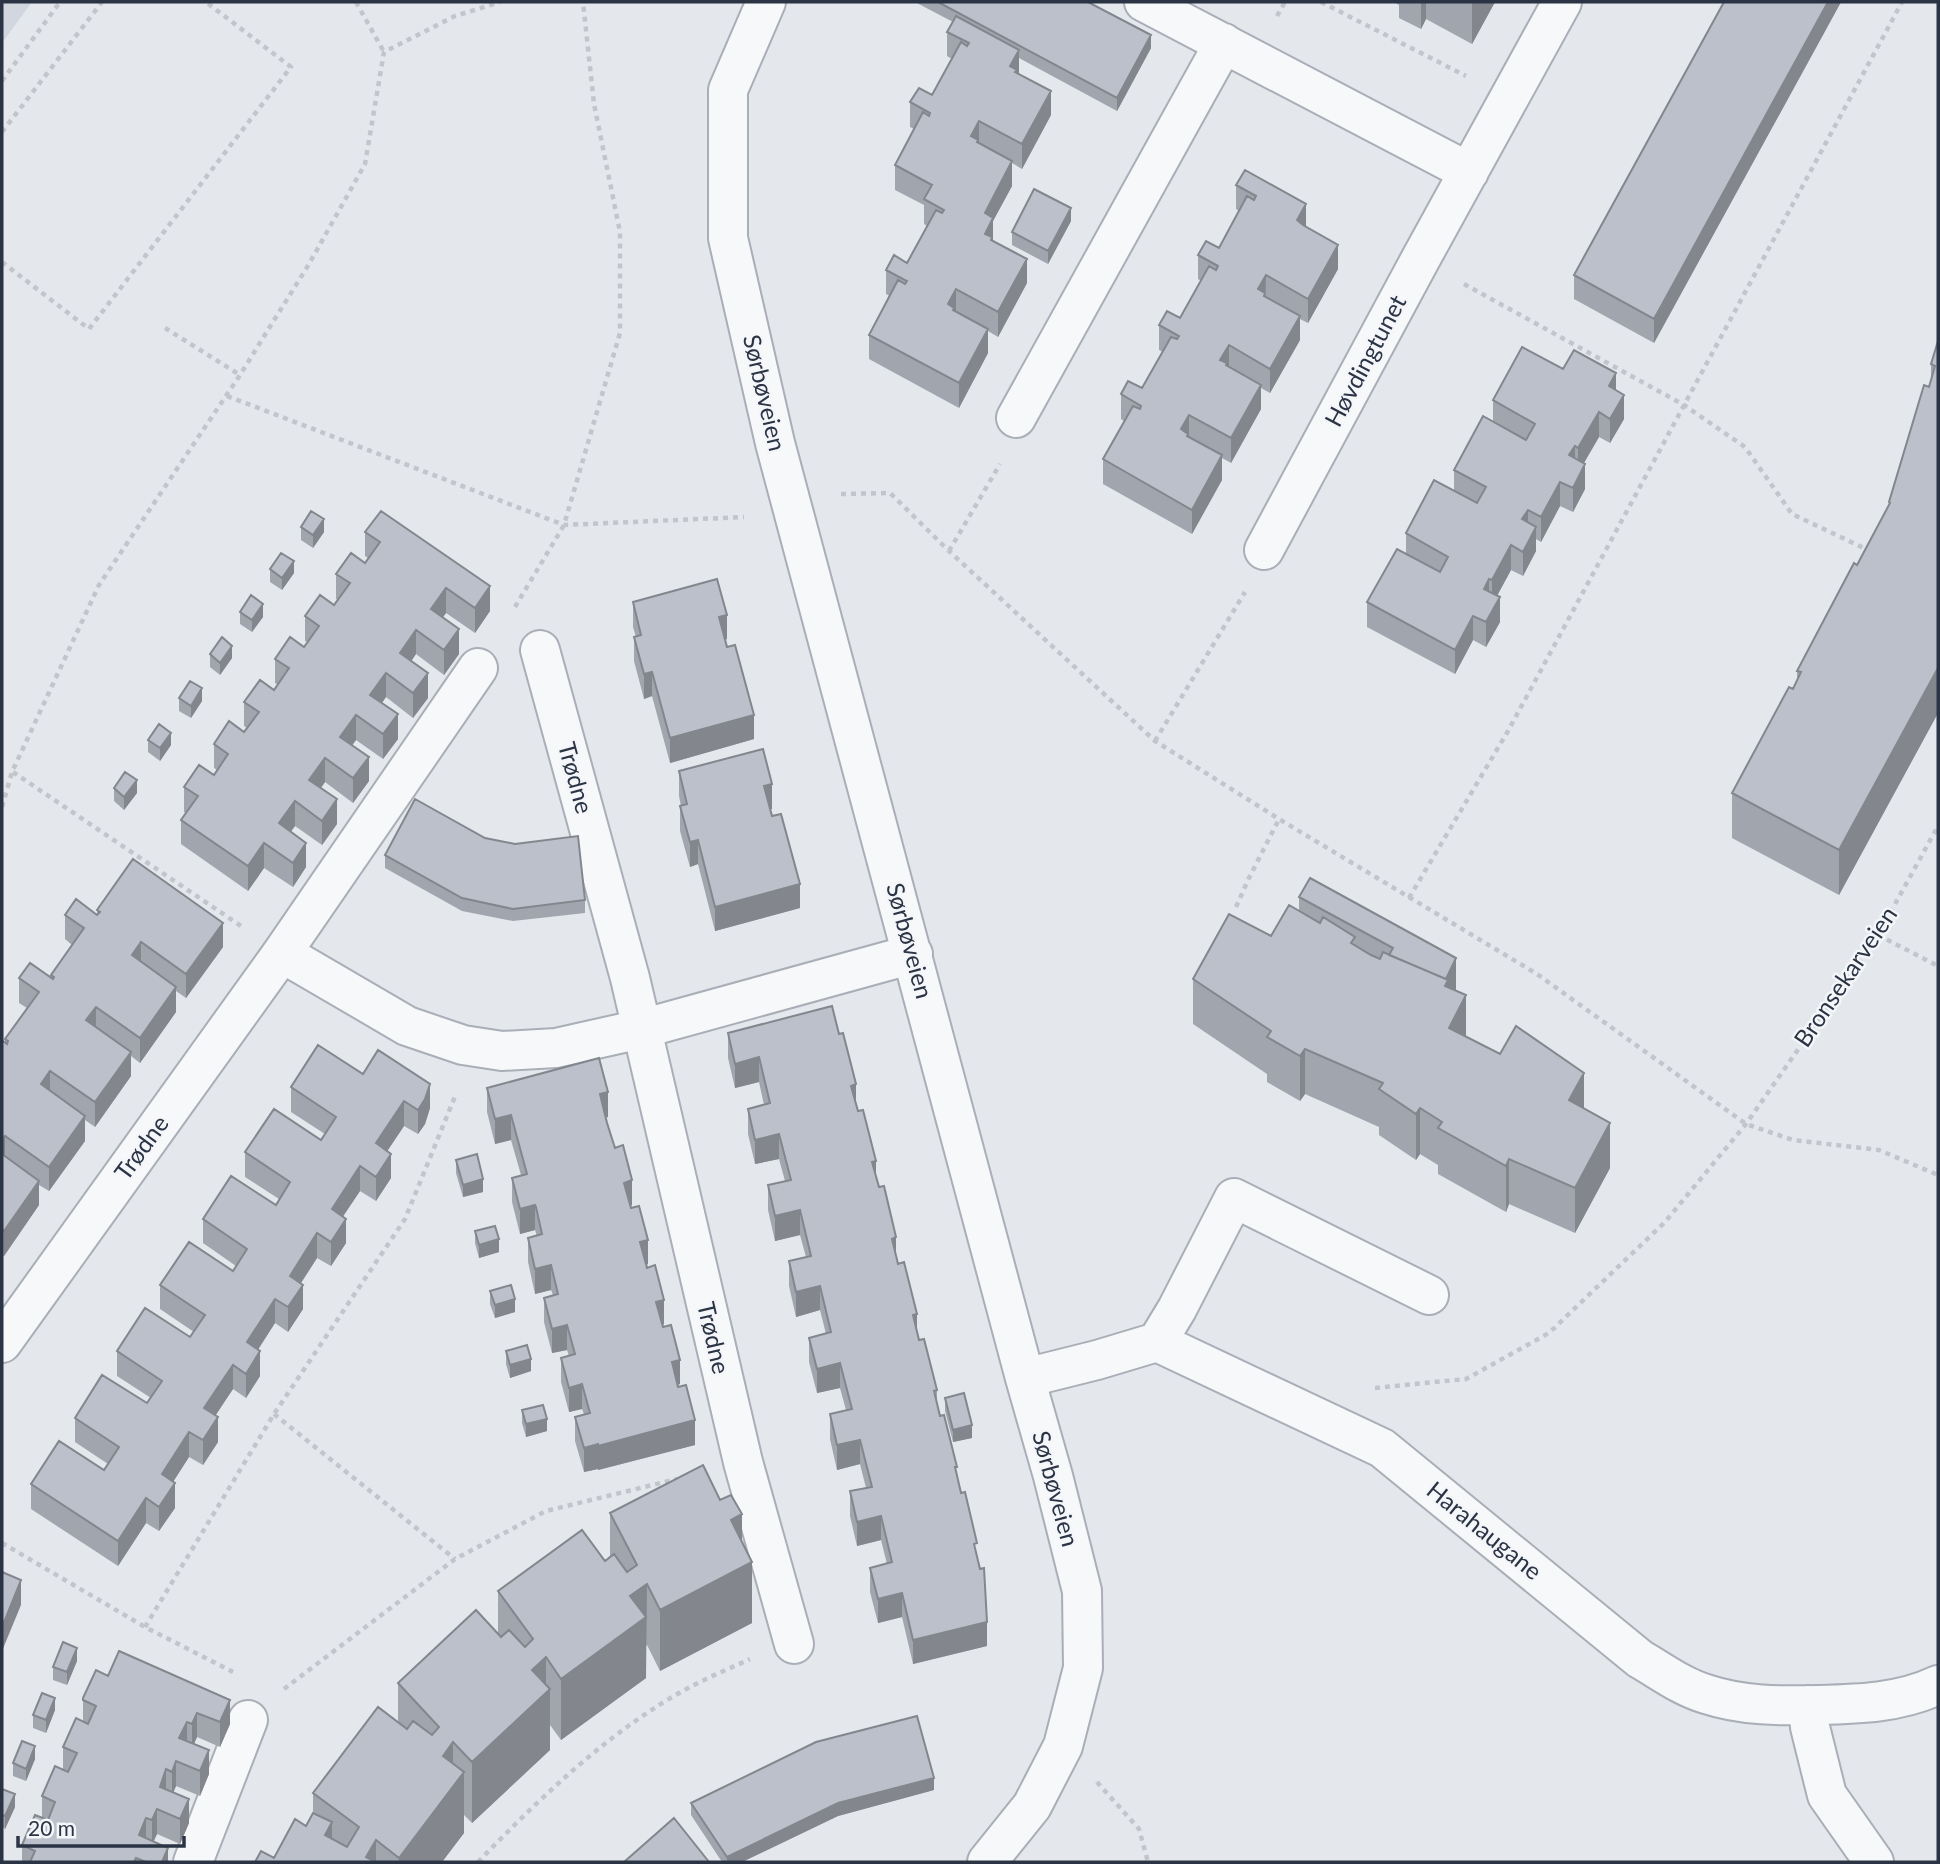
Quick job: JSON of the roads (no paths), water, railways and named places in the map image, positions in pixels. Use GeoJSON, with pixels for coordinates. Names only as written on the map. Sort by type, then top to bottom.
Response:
{"type":"FeatureCollection","features":[{"type":"Feature","properties":{"kind":"street","name":"Sørbøveien"},"geometry":{"type":"LineString","coordinates":[[766,2],[728,90],[728,238],[775,443],[1082,1591],[1083,1668],[1063,1746],[1032,1806],[987,1862]]}},
{"type":"Feature","properties":{"kind":"street"},"geometry":{"type":"LineString","coordinates":[[1144,2],[1469,172]]}},
{"type":"Feature","properties":{"kind":"street","name":"Høvdingtunet"},"geometry":{"type":"LineString","coordinates":[[1264,550],[1562,2]]}},
{"type":"Feature","properties":{"kind":"street"},"geometry":{"type":"LineString","coordinates":[[1016,418],[1224,43]]}},
{"type":"Feature","properties":{"kind":"street","name":"Trødne"},"geometry":{"type":"LineString","coordinates":[[540,650],[630,978],[743,1462],[794,1644]]}},
{"type":"Feature","properties":{"kind":"street","name":"Trødne"},"geometry":{"type":"LineString","coordinates":[[2,1343],[282,953],[478,667]]}},
{"type":"Feature","properties":{"kind":"street"},"geometry":{"type":"LineString","coordinates":[[282,953],[407,1026],[463,1045],[502,1051],[556,1048],[641,1029],[913,954]]}},
{"type":"Feature","properties":{"kind":"street"},"geometry":{"type":"LineString","coordinates":[[1025,1378],[1157,1342],[1177,1310],[1234,1198],[1429,1295]]}},
{"type":"Feature","properties":{"kind":"street","name":"Harahaugane"},"geometry":{"type":"LineString","coordinates":[[1157,1342],[1382,1448],[1640,1658],[1704,1694],[1778,1706],[1860,1704],[1914,1695],[1938,1685]]}},
{"type":"Feature","properties":{"kind":"street"},"geometry":{"type":"LineString","coordinates":[[1808,1705],[1810,1727],[1827,1796],[1874,1862]]}},
{"type":"Feature","properties":{"kind":"street"},"geometry":{"type":"LineString","coordinates":[[193,1862],[248,1720]]}}]}
